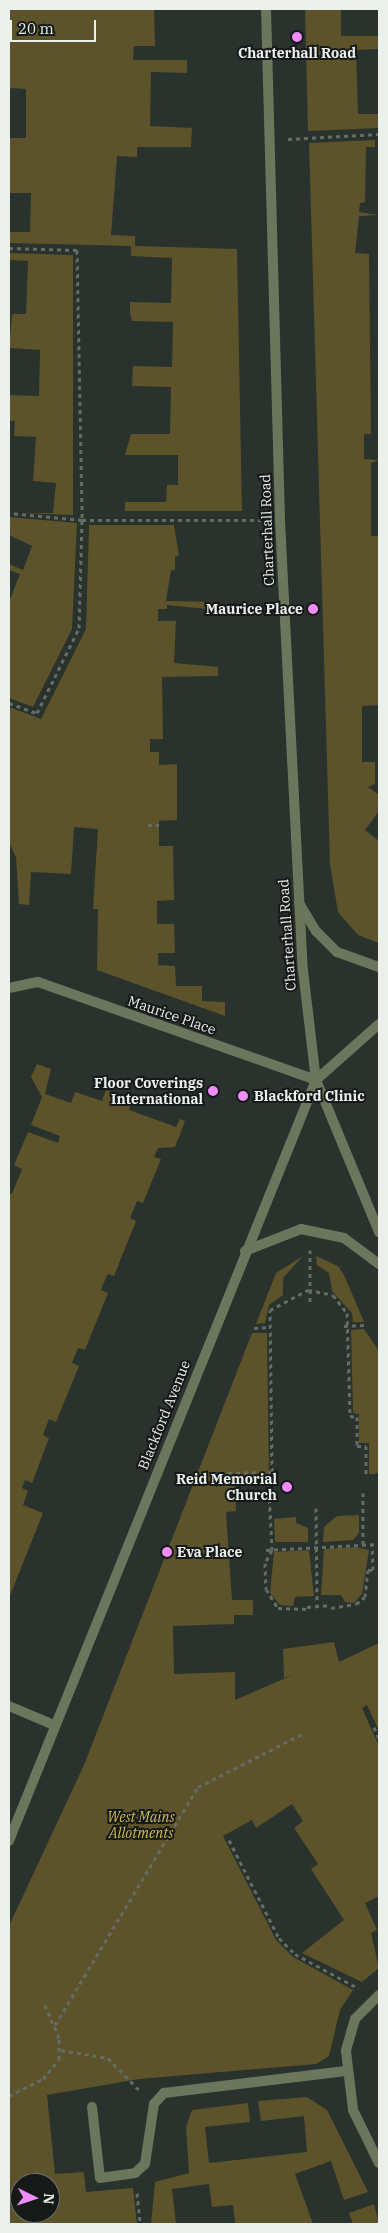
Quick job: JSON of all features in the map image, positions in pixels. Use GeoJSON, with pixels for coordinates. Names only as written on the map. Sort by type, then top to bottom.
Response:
{"type":"FeatureCollection","features":[{"type":"Feature","properties":{"kind":"street","name":"Charterhall Road"},"geometry":{"type":"LineString","coordinates":[[266,9],[280,520],[297,900],[316,1080]]}},
{"type":"Feature","properties":{"kind":"street"},"geometry":{"type":"LineString","coordinates":[[297,900],[316,931],[338,952],[379,967]]}},
{"type":"Feature","properties":{"kind":"street","name":"Maurice Place"},"geometry":{"type":"LineString","coordinates":[[9,988],[19,983],[38,982],[316,1080]]}},
{"type":"Feature","properties":{"kind":"street","name":"Blackford Avenue"},"geometry":{"type":"LineString","coordinates":[[9,1840],[245,1251],[316,1080],[379,1024]]}},
{"type":"Feature","properties":{"kind":"street"},"geometry":{"type":"LineString","coordinates":[[316,1080],[379,1232]]}},
{"type":"Feature","properties":{"kind":"street"},"geometry":{"type":"LineString","coordinates":[[245,1251],[301,1229],[344,1238],[379,1264]]}},
{"type":"Feature","properties":{"kind":"street"},"geometry":{"type":"LineString","coordinates":[[9,1706],[54,1724]]}},
{"type":"Feature","properties":{"kind":"street"},"geometry":{"type":"LineString","coordinates":[[377,1996],[352,2026],[346,2071],[353,2110],[379,2163]]}},
{"type":"Feature","properties":{"kind":"street"},"geometry":{"type":"LineString","coordinates":[[92,2107],[100,2178],[135,2173],[148,2155],[154,2104],[168,2091],[346,2071]]}},
{"type":"Feature","properties":{"kind":"path"},"geometry":{"type":"LineString","coordinates":[[271,140],[379,134]]}},
{"type":"Feature","properties":{"kind":"path"},"geometry":{"type":"LineString","coordinates":[[9,248],[77,250],[82,520],[79,628],[37,713],[9,703]]}},
{"type":"Feature","properties":{"kind":"path"},"geometry":{"type":"LineString","coordinates":[[9,513],[82,520],[280,520]]}},
{"type":"Feature","properties":{"kind":"path"},"geometry":{"type":"LineString","coordinates":[[148,825],[159,825]]}},
{"type":"Feature","properties":{"kind":"path"},"geometry":{"type":"LineString","coordinates":[[310,1256],[308,1290],[310,1304]]}},
{"type":"Feature","properties":{"kind":"path"},"geometry":{"type":"LineString","coordinates":[[228,1473],[272,1472],[270,1327],[274,1304],[308,1290],[333,1295],[347,1312],[349,1326],[350,1416],[357,1418],[357,1446],[366,1446],[366,1474]]}},
{"type":"Feature","properties":{"kind":"path"},"geometry":{"type":"LineString","coordinates":[[344,1326],[364,1324]]}},
{"type":"Feature","properties":{"kind":"path"},"geometry":{"type":"LineString","coordinates":[[254,1328],[270,1327]]}},
{"type":"Feature","properties":{"kind":"path"},"geometry":{"type":"LineString","coordinates":[[269,1491],[272,1550],[265,1563],[270,1602],[287,1610],[307,1608],[317,1604],[331,1607],[351,1605],[365,1597],[368,1570],[373,1570],[372,1544]]}},
{"type":"Feature","properties":{"kind":"path"},"geometry":{"type":"LineString","coordinates":[[363,1493],[363,1544]]}},
{"type":"Feature","properties":{"kind":"path"},"geometry":{"type":"LineString","coordinates":[[316,1508],[317,1604]]}},
{"type":"Feature","properties":{"kind":"path"},"geometry":{"type":"LineString","coordinates":[[266,1550],[379,1544]]}},
{"type":"Feature","properties":{"kind":"path"},"geometry":{"type":"LineString","coordinates":[[374,1727],[379,1739]]}},
{"type":"Feature","properties":{"kind":"path"},"geometry":{"type":"LineString","coordinates":[[55,2026],[198,1787],[304,1733]]}},
{"type":"Feature","properties":{"kind":"path"},"geometry":{"type":"LineString","coordinates":[[229,1840],[285,1945],[377,1996]]}},
{"type":"Feature","properties":{"kind":"path"},"geometry":{"type":"LineString","coordinates":[[9,2096],[56,2067],[61,2050],[55,2026],[44,2002]]}},
{"type":"Feature","properties":{"kind":"path"},"geometry":{"type":"LineString","coordinates":[[61,2050],[108,2058],[154,2104]]}},
{"type":"Feature","properties":{"kind":"path"},"geometry":{"type":"LineString","coordinates":[[135,2173],[140,2224]]}},
{"type":"Feature","properties":{"kind":"green space"},"geometry":{"type":"Polygon","coordinates":[[[9,9],[154,9],[155,46],[134,46],[133,60],[187,60],[187,73],[151,72],[150,126],[192,128],[191,147],[137,147],[137,157],[117,156],[111,235],[135,236],[135,246],[237,249],[242,511],[125,511],[125,502],[166,502],[167,485],[178,485],[178,455],[125,455],[131,434],[170,434],[171,387],[132,386],[133,366],[172,367],[173,322],[132,321],[130,302],[171,303],[172,258],[131,256],[131,246],[9,243],[9,232],[30,232],[31,193],[9,193],[9,138],[26,138],[26,89],[9,88],[9,9]]]}},
{"type":"Feature","properties":{"kind":"green space"},"geometry":{"type":"Polygon","coordinates":[[[305,9],[341,9],[341,36],[378,36],[378,49],[356,50],[358,114],[379,114],[379,128],[308,131],[305,9]]]}},
{"type":"Feature","properties":{"kind":"green space"},"geometry":{"type":"Polygon","coordinates":[[[375,140],[375,147],[366,147],[365,202],[360,203],[359,212],[379,215],[359,216],[355,253],[369,254],[371,434],[364,434],[364,459],[379,460],[371,463],[371,536],[379,536],[379,705],[362,706],[362,762],[375,762],[375,784],[368,787],[379,795],[379,811],[365,830],[379,841],[379,943],[358,935],[338,912],[330,865],[309,143],[375,140]]]}},
{"type":"Feature","properties":{"kind":"green space"},"geometry":{"type":"Polygon","coordinates":[[[9,253],[73,255],[73,515],[20,513],[53,513],[56,483],[33,481],[36,437],[14,436],[15,421],[9,421],[9,395],[39,396],[40,350],[9,348],[12,314],[26,314],[28,261],[9,260],[9,253]]]}},
{"type":"Feature","properties":{"kind":"green space"},"geometry":{"type":"Polygon","coordinates":[[[9,517],[77,523],[72,629],[33,707],[9,698],[9,602],[20,574],[9,570],[9,564],[23,570],[32,546],[9,535],[9,517]]]}},
{"type":"Feature","properties":{"kind":"green space"},"geometry":{"type":"Polygon","coordinates":[[[89,525],[174,525],[179,556],[175,556],[175,570],[171,570],[166,601],[219,602],[218,610],[167,605],[167,609],[158,609],[158,621],[176,621],[174,663],[218,667],[218,676],[162,677],[163,739],[150,739],[150,752],[159,752],[159,765],[177,764],[177,820],[159,821],[159,846],[173,846],[174,900],[157,901],[157,924],[174,924],[175,953],[158,953],[158,965],[175,966],[176,986],[202,986],[202,1001],[225,1002],[225,1016],[97,970],[98,909],[93,909],[98,829],[74,827],[71,874],[31,872],[29,905],[19,904],[16,857],[9,843],[9,707],[41,719],[86,629],[89,525]]]}},
{"type":"Feature","properties":{"kind":"green space"},"geometry":{"type":"Polygon","coordinates":[[[37,1064],[51,1069],[45,1094],[71,1103],[75,1092],[102,1101],[106,1090],[132,1099],[129,1110],[176,1127],[180,1119],[185,1121],[175,1147],[158,1148],[154,1157],[161,1159],[143,1203],[137,1201],[130,1218],[136,1221],[114,1276],[108,1274],[101,1290],[108,1293],[85,1350],[78,1348],[72,1363],[79,1366],[56,1422],[49,1419],[43,1435],[49,1438],[32,1483],[25,1480],[22,1488],[28,1491],[23,1505],[43,1513],[9,1598],[9,1193],[12,1194],[22,1169],[14,1165],[28,1132],[58,1143],[60,1136],[31,1125],[42,1097],[31,1077],[37,1064]]]}},
{"type":"Feature","properties":{"kind":"green space"},"geometry":{"type":"Polygon","coordinates":[[[303,1256],[283,1278],[283,1295],[269,1305],[265,1323],[256,1324],[276,1273],[303,1256]]]}},
{"type":"Feature","properties":{"kind":"green space"},"geometry":{"type":"Polygon","coordinates":[[[316,1256],[338,1266],[344,1275],[364,1322],[353,1322],[352,1313],[332,1291],[329,1273],[317,1265],[316,1256]]]}},
{"type":"Feature","properties":{"kind":"green space"},"geometry":{"type":"Polygon","coordinates":[[[364,1329],[379,1351],[379,1472],[374,1474],[369,1474],[369,1443],[359,1443],[359,1414],[353,1413],[351,1330],[364,1329]]]}},
{"type":"Feature","properties":{"kind":"green space","name":"West Mains Allotments"},"geometry":{"type":"Polygon","coordinates":[[[252,1333],[267,1333],[269,1477],[235,1478],[236,1511],[226,1512],[232,1600],[253,1600],[253,1615],[234,1615],[234,1624],[173,1626],[174,1674],[235,1672],[235,1700],[293,1675],[284,1678],[283,1649],[334,1642],[339,1662],[379,1643],[379,1731],[367,1705],[362,1708],[379,1746],[379,1896],[365,1903],[377,1930],[371,1933],[379,1968],[362,1982],[302,1953],[344,1920],[311,1869],[318,1864],[294,1828],[303,1821],[292,1804],[256,1828],[252,1820],[223,1836],[276,1940],[293,1957],[353,1990],[340,2010],[329,2056],[316,2064],[139,2079],[47,2095],[55,2173],[10,2173],[10,2223],[60,2223],[60,2174],[84,2172],[86,2192],[133,2188],[137,2224],[9,2224],[9,1926],[84,1765],[252,1333]]]}},
{"type":"Feature","properties":{"kind":"green space"},"geometry":{"type":"Polygon","coordinates":[[[359,1515],[359,1533],[353,1540],[323,1542],[324,1527],[337,1516],[359,1515]]]}},
{"type":"Feature","properties":{"kind":"green space"},"geometry":{"type":"Polygon","coordinates":[[[296,1517],[296,1523],[308,1528],[308,1542],[275,1542],[274,1519],[296,1517]]]}},
{"type":"Feature","properties":{"kind":"green space"},"geometry":{"type":"Polygon","coordinates":[[[356,1547],[369,1550],[362,1594],[354,1603],[345,1602],[341,1595],[321,1595],[324,1549],[356,1547]]]}},
{"type":"Feature","properties":{"kind":"green space"},"geometry":{"type":"Polygon","coordinates":[[[309,1550],[314,1596],[295,1597],[293,1606],[280,1605],[270,1593],[274,1552],[309,1550]]]}},
{"type":"Feature","properties":{"kind":"green space"},"geometry":{"type":"Polygon","coordinates":[[[307,2097],[327,2110],[368,2192],[344,2200],[331,2161],[295,2174],[313,2224],[230,2224],[235,2223],[233,2205],[212,2207],[209,2184],[172,2189],[176,2224],[151,2224],[155,2182],[189,2173],[186,2127],[192,2110],[248,2103],[250,2122],[205,2127],[209,2163],[307,2152],[304,2116],[261,2121],[258,2101],[307,2097]]]}},
{"type":"Feature","properties":{"kind":"green space"},"geometry":{"type":"Polygon","coordinates":[[[374,2204],[379,2224],[353,2224],[349,2213],[374,2204]]]}},
{"type":"Feature","properties":{"kind":"place","name":"Charterhall Road"},"geometry":{"type":"Point","coordinates":[297,37]}},
{"type":"Feature","properties":{"kind":"place","name":"Maurice Place"},"geometry":{"type":"Point","coordinates":[313,609]}},
{"type":"Feature","properties":{"kind":"place","name":"Floor Coverings International"},"geometry":{"type":"Point","coordinates":[213,1091]}},
{"type":"Feature","properties":{"kind":"place","name":"Blackford Clinic"},"geometry":{"type":"Point","coordinates":[243,1096]}},
{"type":"Feature","properties":{"kind":"place","name":"Reid Memorial Church"},"geometry":{"type":"Point","coordinates":[287,1487]}},
{"type":"Feature","properties":{"kind":"place","name":"Eva Place"},"geometry":{"type":"Point","coordinates":[167,1552]}}]}
